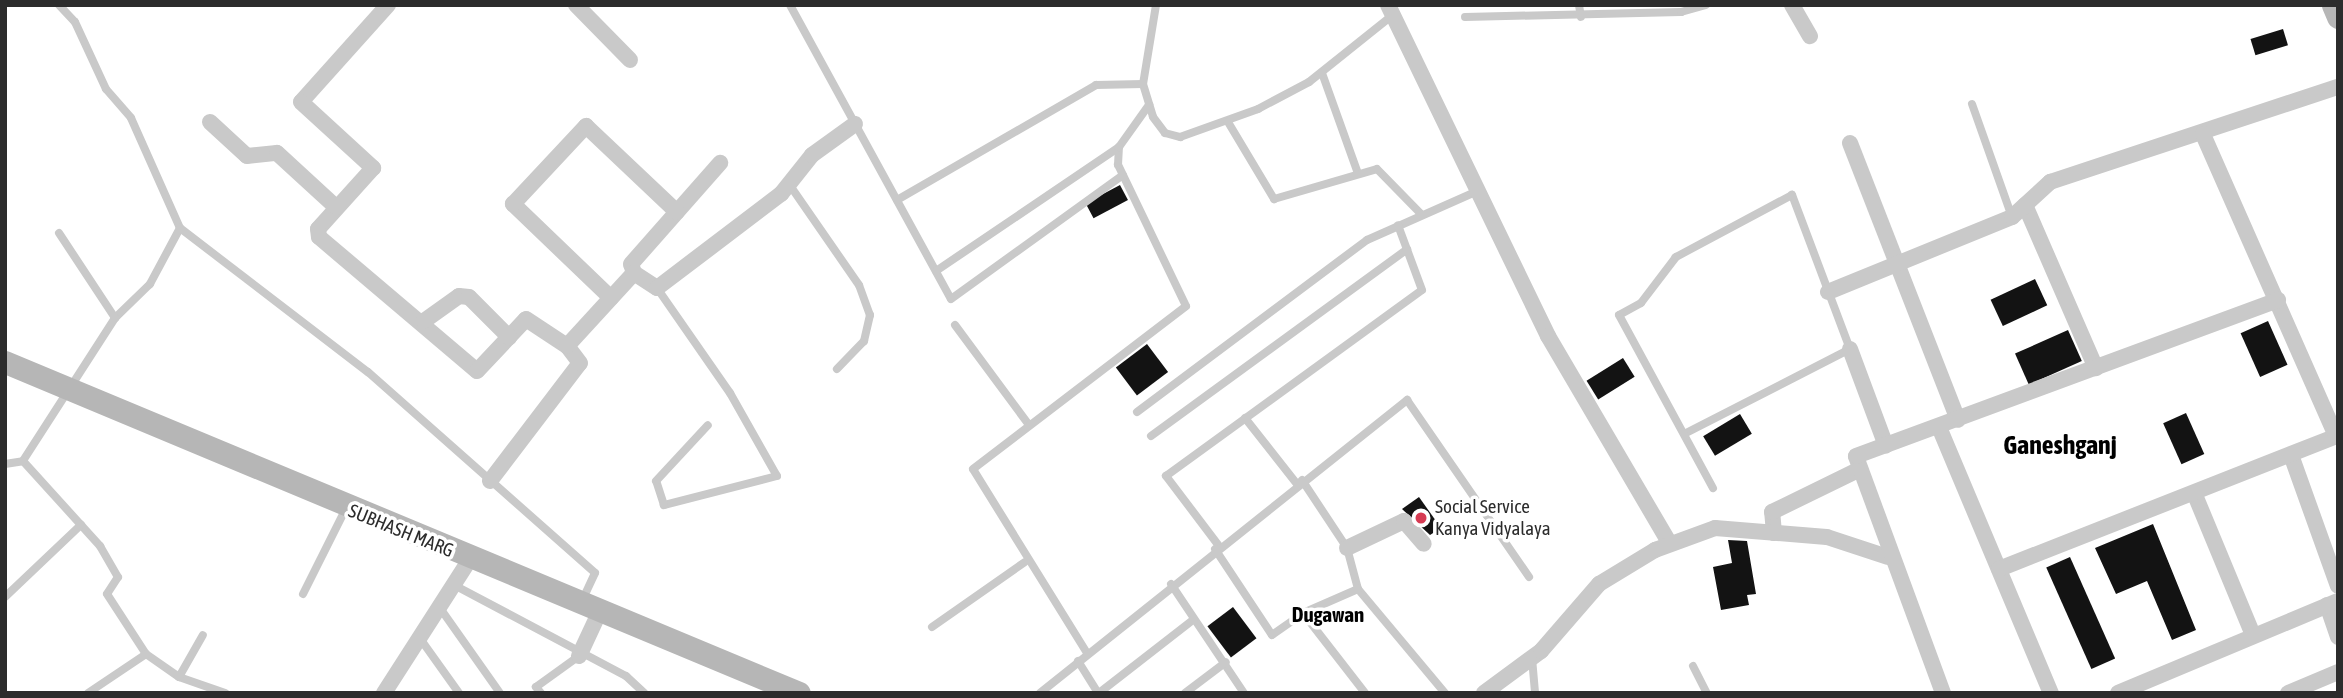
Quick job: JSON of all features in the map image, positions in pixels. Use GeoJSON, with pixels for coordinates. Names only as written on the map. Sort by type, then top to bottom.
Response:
{"type":"FeatureCollection","features":[{"type":"Feature","properties":{"kind":"main road"},"geometry":{"type":"LineString","coordinates":[[2333,5],[2338,17]]}},
{"type":"Feature","properties":{"kind":"main road","name":"SUBHASH MARG"},"geometry":{"type":"LineString","coordinates":[[5,362],[345,508],[799,693]]}},
{"type":"Feature","properties":{"kind":"street"},"geometry":{"type":"LineString","coordinates":[[388,5],[301,102],[373,168],[318,229],[319,237],[424,321],[477,371],[526,319],[567,346],[580,363],[490,481]]}},
{"type":"Feature","properties":{"kind":"street"},"geometry":{"type":"LineString","coordinates":[[576,5],[630,60]]}},
{"type":"Feature","properties":{"kind":"street"},"geometry":{"type":"LineString","coordinates":[[1792,5],[1810,36]]}},
{"type":"Feature","properties":{"kind":"street"},"geometry":{"type":"LineString","coordinates":[[1390,10],[1480,190],[1548,336],[1670,544]]}},
{"type":"Feature","properties":{"kind":"street"},"geometry":{"type":"LineString","coordinates":[[1828,292],[2012,217],[2050,182],[2203,134],[2338,87]]}},
{"type":"Feature","properties":{"kind":"street"},"geometry":{"type":"LineString","coordinates":[[209,122],[247,156],[277,153],[336,207]]}},
{"type":"Feature","properties":{"kind":"street"},"geometry":{"type":"LineString","coordinates":[[720,163],[631,264],[634,272],[657,288],[789,184],[812,155],[855,124]]}},
{"type":"Feature","properties":{"kind":"street"},"geometry":{"type":"LineString","coordinates":[[611,298],[513,204],[586,126],[677,212]]}},
{"type":"Feature","properties":{"kind":"street"},"geometry":{"type":"LineString","coordinates":[[1999,569],[2194,495],[2336,436],[2335,427],[2203,134]]}},
{"type":"Feature","properties":{"kind":"street"},"geometry":{"type":"LineString","coordinates":[[1850,143],[1958,419]]}},
{"type":"Feature","properties":{"kind":"street"},"geometry":{"type":"LineString","coordinates":[[2025,205],[2096,368]]}},
{"type":"Feature","properties":{"kind":"street"},"geometry":{"type":"LineString","coordinates":[[567,346],[634,272]]}},
{"type":"Feature","properties":{"kind":"street"},"geometry":{"type":"LineString","coordinates":[[424,321],[459,296],[469,297],[509,337]]}},
{"type":"Feature","properties":{"kind":"street"},"geometry":{"type":"LineString","coordinates":[[1943,693],[1888,557],[1856,456],[2278,300]]}},
{"type":"Feature","properties":{"kind":"street"},"geometry":{"type":"LineString","coordinates":[[1850,349],[1886,446]]}},
{"type":"Feature","properties":{"kind":"street"},"geometry":{"type":"LineString","coordinates":[[1939,426],[2051,693]]}},
{"type":"Feature","properties":{"kind":"street"},"geometry":{"type":"LineString","coordinates":[[2291,454],[2338,586]]}},
{"type":"Feature","properties":{"kind":"street"},"geometry":{"type":"LineString","coordinates":[[1774,533],[1772,512],[1860,469]]}},
{"type":"Feature","properties":{"kind":"street"},"geometry":{"type":"LineString","coordinates":[[2194,495],[2253,635]]}},
{"type":"Feature","properties":{"kind":"street"},"geometry":{"type":"LineString","coordinates":[[1347,548],[1404,522],[1424,544]]}},
{"type":"Feature","properties":{"kind":"street"},"geometry":{"type":"LineString","coordinates":[[1484,693],[1532,658],[1599,584],[1670,544],[1715,528],[1827,537],[1888,557]]}},
{"type":"Feature","properties":{"kind":"street"},"geometry":{"type":"LineString","coordinates":[[384,693],[418,635],[440,608],[470,559]]}},
{"type":"Feature","properties":{"kind":"street"},"geometry":{"type":"LineString","coordinates":[[2118,693],[2332,603],[2338,637]]}},
{"type":"Feature","properties":{"kind":"street"},"geometry":{"type":"LineString","coordinates":[[579,656],[590,607]]}},
{"type":"Feature","properties":{"kind":"street"},"geometry":{"type":"LineString","coordinates":[[2288,693],[2338,672]]}},
{"type":"Feature","properties":{"kind":"lane"},"geometry":{"type":"LineString","coordinates":[[59,5],[75,22],[106,89],[131,118],[180,228],[368,372],[595,573],[590,607]]}},
{"type":"Feature","properties":{"kind":"lane"},"geometry":{"type":"LineString","coordinates":[[790,5],[951,299],[1123,175]]}},
{"type":"Feature","properties":{"kind":"lane"},"geometry":{"type":"LineString","coordinates":[[1156,5],[1143,83],[1149,105],[1165,133],[1180,137],[1228,122],[1322,73],[1390,10]]}},
{"type":"Feature","properties":{"kind":"lane"},"geometry":{"type":"LineString","coordinates":[[1579,5],[1581,17]]}},
{"type":"Feature","properties":{"kind":"lane"},"geometry":{"type":"LineString","coordinates":[[1465,17],[1581,17],[1706,5]]}},
{"type":"Feature","properties":{"kind":"lane"},"geometry":{"type":"LineString","coordinates":[[1322,73],[1357,171]]}},
{"type":"Feature","properties":{"kind":"lane"},"geometry":{"type":"LineString","coordinates":[[897,200],[1096,86],[1143,83]]}},
{"type":"Feature","properties":{"kind":"lane"},"geometry":{"type":"LineString","coordinates":[[1972,104],[2012,217]]}},
{"type":"Feature","properties":{"kind":"lane"},"geometry":{"type":"LineString","coordinates":[[936,271],[1119,147],[1149,105]]}},
{"type":"Feature","properties":{"kind":"lane"},"geometry":{"type":"LineString","coordinates":[[1228,122],[1274,200],[1308,194],[1357,171],[1377,169],[1422,215]]}},
{"type":"Feature","properties":{"kind":"lane"},"geometry":{"type":"LineString","coordinates":[[1087,653],[1025,562],[973,469],[1186,306],[1123,175],[1119,147]]}},
{"type":"Feature","properties":{"kind":"lane"},"geometry":{"type":"LineString","coordinates":[[789,184],[859,285],[870,315],[864,341],[837,369]]}},
{"type":"Feature","properties":{"kind":"lane"},"geometry":{"type":"LineString","coordinates":[[1138,412],[1367,240],[1480,190]]}},
{"type":"Feature","properties":{"kind":"lane"},"geometry":{"type":"LineString","coordinates":[[1686,433],[1850,349],[1792,195],[1676,257],[1641,303],[1619,315],[1686,433],[1713,488]]}},
{"type":"Feature","properties":{"kind":"lane"},"geometry":{"type":"LineString","coordinates":[[1358,589],[1303,613],[1272,635],[1217,547],[1166,475],[1422,290],[1398,225]]}},
{"type":"Feature","properties":{"kind":"lane"},"geometry":{"type":"LineString","coordinates":[[5,464],[23,461],[115,318],[150,284],[180,228]]}},
{"type":"Feature","properties":{"kind":"lane"},"geometry":{"type":"LineString","coordinates":[[59,233],[115,318]]}},
{"type":"Feature","properties":{"kind":"lane"},"geometry":{"type":"LineString","coordinates":[[1151,436],[1407,249]]}},
{"type":"Feature","properties":{"kind":"lane"},"geometry":{"type":"LineString","coordinates":[[657,288],[730,393],[777,476],[664,505],[656,481],[708,425]]}},
{"type":"Feature","properties":{"kind":"lane"},"geometry":{"type":"LineString","coordinates":[[955,325],[1029,425]]}},
{"type":"Feature","properties":{"kind":"lane"},"geometry":{"type":"LineString","coordinates":[[1040,693],[1217,547],[1407,400],[1529,577]]}},
{"type":"Feature","properties":{"kind":"lane"},"geometry":{"type":"LineString","coordinates":[[1245,418],[1299,482],[1347,548],[1358,589],[1445,693]]}},
{"type":"Feature","properties":{"kind":"lane"},"geometry":{"type":"LineString","coordinates":[[23,461],[81,525],[118,577],[107,594],[146,654],[179,677],[225,693]]}},
{"type":"Feature","properties":{"kind":"lane"},"geometry":{"type":"LineString","coordinates":[[303,594],[345,508]]}},
{"type":"Feature","properties":{"kind":"lane"},"geometry":{"type":"LineString","coordinates":[[5,597],[81,525]]}},
{"type":"Feature","properties":{"kind":"lane"},"geometry":{"type":"LineString","coordinates":[[932,627],[1025,562]]}},
{"type":"Feature","properties":{"kind":"lane"},"geometry":{"type":"LineString","coordinates":[[1171,584],[1226,662],[1244,693]]}},
{"type":"Feature","properties":{"kind":"lane"},"geometry":{"type":"LineString","coordinates":[[454,585],[579,656],[626,676],[644,693]]}},
{"type":"Feature","properties":{"kind":"lane"},"geometry":{"type":"LineString","coordinates":[[440,608],[500,693]]}},
{"type":"Feature","properties":{"kind":"lane"},"geometry":{"type":"LineString","coordinates":[[1303,613],[1365,693]]}},
{"type":"Feature","properties":{"kind":"lane"},"geometry":{"type":"LineString","coordinates":[[1077,662],[1099,693],[1194,619]]}},
{"type":"Feature","properties":{"kind":"lane"},"geometry":{"type":"LineString","coordinates":[[179,677],[203,635]]}},
{"type":"Feature","properties":{"kind":"lane"},"geometry":{"type":"LineString","coordinates":[[418,635],[459,693]]}},
{"type":"Feature","properties":{"kind":"lane"},"geometry":{"type":"LineString","coordinates":[[88,693],[146,654]]}},
{"type":"Feature","properties":{"kind":"lane"},"geometry":{"type":"LineString","coordinates":[[541,693],[536,687],[579,656]]}},
{"type":"Feature","properties":{"kind":"lane"},"geometry":{"type":"LineString","coordinates":[[1532,658],[1535,693]]}},
{"type":"Feature","properties":{"kind":"lane"},"geometry":{"type":"LineString","coordinates":[[1185,693],[1226,662]]}},
{"type":"Feature","properties":{"kind":"lane"},"geometry":{"type":"LineString","coordinates":[[1693,666],[1707,693]]}},
{"type":"Feature","properties":{"kind":"building"},"geometry":{"type":"Polygon","coordinates":[[[2283,29],[2288,45],[2255,55],[2250,39],[2283,29]]]}},
{"type":"Feature","properties":{"kind":"building"},"geometry":{"type":"Polygon","coordinates":[[[1120,185],[1128,200],[1094,218],[1086,203],[1120,185]]]}},
{"type":"Feature","properties":{"kind":"building"},"geometry":{"type":"Polygon","coordinates":[[[2035,279],[2047,305],[2003,326],[1991,300],[2035,279]]]}},
{"type":"Feature","properties":{"kind":"building"},"geometry":{"type":"Polygon","coordinates":[[[2268,321],[2288,365],[2260,377],[2241,333],[2268,321]]]}},
{"type":"Feature","properties":{"kind":"building"},"geometry":{"type":"Polygon","coordinates":[[[2068,330],[2082,361],[2029,385],[2015,354],[2068,330]]]}},
{"type":"Feature","properties":{"kind":"building"},"geometry":{"type":"Polygon","coordinates":[[[1147,344],[1168,372],[1137,395],[1116,367],[1147,344]]]}},
{"type":"Feature","properties":{"kind":"building"},"geometry":{"type":"Polygon","coordinates":[[[1623,358],[1635,377],[1598,399],[1587,381],[1623,358]]]}},
{"type":"Feature","properties":{"kind":"building"},"geometry":{"type":"Polygon","coordinates":[[[2186,413],[2204,454],[2181,464],[2163,423],[2186,413]]]}},
{"type":"Feature","properties":{"kind":"building"},"geometry":{"type":"Polygon","coordinates":[[[1740,414],[1752,434],[1715,456],[1703,436],[1740,414]]]}},
{"type":"Feature","properties":{"kind":"building","name":"Social Service Kanya Vidyalaya"},"geometry":{"type":"Polygon","coordinates":[[[1419,497],[1441,528],[1430,535],[1402,509],[1419,497]]]}},
{"type":"Feature","properties":{"kind":"building"},"geometry":{"type":"Polygon","coordinates":[[[2153,524],[2196,630],[2172,640],[2147,581],[2116,594],[2095,548],[2153,524]]]}},
{"type":"Feature","properties":{"kind":"building"},"geometry":{"type":"Polygon","coordinates":[[[1728,540],[1747,541],[1756,594],[1747,595],[1749,605],[1721,610],[1713,567],[1732,563],[1728,540]]]}},
{"type":"Feature","properties":{"kind":"building"},"geometry":{"type":"Polygon","coordinates":[[[2070,557],[2115,658],[2091,669],[2046,568],[2070,557]]]}},
{"type":"Feature","properties":{"kind":"building"},"geometry":{"type":"Polygon","coordinates":[[[1233,607],[1256,638],[1231,657],[1207,626],[1233,607]]]}},
{"type":"Feature","properties":{"kind":"place","name":"Social Service Kanya Vidyalaya"},"geometry":{"type":"Point","coordinates":[1421,518]}},
{"type":"Feature","properties":{"kind":"district","name":"Ganeshganj"},"geometry":{"type":"Point","coordinates":[2060,446]}},
{"type":"Feature","properties":{"kind":"district","name":"Dugawan"},"geometry":{"type":"Point","coordinates":[1328,614]}}]}
